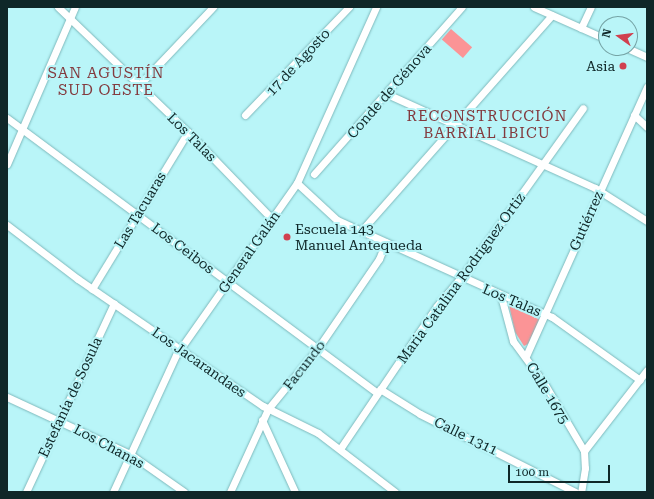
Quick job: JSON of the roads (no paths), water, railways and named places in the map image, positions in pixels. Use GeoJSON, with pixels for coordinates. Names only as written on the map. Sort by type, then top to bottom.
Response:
{"type":"FeatureCollection","features":[{"type":"Feature","properties":{"kind":"street","name":"Los Talas"},"geometry":{"type":"LineString","coordinates":[[58,7],[188,132],[272,219]]}},
{"type":"Feature","properties":{"kind":"street"},"geometry":{"type":"LineString","coordinates":[[7,164],[75,7]]}},
{"type":"Feature","properties":{"kind":"street"},"geometry":{"type":"LineString","coordinates":[[139,85],[213,7]]}},
{"type":"Feature","properties":{"kind":"street","name":"17 de Agosto"},"geometry":{"type":"LineString","coordinates":[[245,115],[349,7]]}},
{"type":"Feature","properties":{"kind":"street","name":"General Galán"},"geometry":{"type":"LineString","coordinates":[[113,492],[180,348],[297,183],[376,7]]}},
{"type":"Feature","properties":{"kind":"street","name":"Conde de Génova"},"geometry":{"type":"LineString","coordinates":[[314,174],[462,7]]}},
{"type":"Feature","properties":{"kind":"street"},"geometry":{"type":"LineString","coordinates":[[534,7],[598,35]]}},
{"type":"Feature","properties":{"kind":"street"},"geometry":{"type":"LineString","coordinates":[[581,28],[591,7]]}},
{"type":"Feature","properties":{"kind":"street"},"geometry":{"type":"LineString","coordinates":[[361,231],[457,126],[552,15]]}},
{"type":"Feature","properties":{"kind":"street","name":"Gutiérrez"},"geometry":{"type":"LineString","coordinates":[[526,356],[647,87]]}},
{"type":"Feature","properties":{"kind":"street"},"geometry":{"type":"LineString","coordinates":[[386,94],[600,190],[647,221]]}},
{"type":"Feature","properties":{"kind":"street","name":"Maria Catalina Rodriguez Ortiz"},"geometry":{"type":"LineString","coordinates":[[340,449],[436,308],[461,278],[583,108]]}},
{"type":"Feature","properties":{"kind":"street"},"geometry":{"type":"LineString","coordinates":[[634,114],[647,127]]}},
{"type":"Feature","properties":{"kind":"street","name":"Los Ceibos"},"geometry":{"type":"LineString","coordinates":[[7,118],[318,348],[379,391]]}},
{"type":"Feature","properties":{"kind":"street","name":"Las Tacuaras"},"geometry":{"type":"LineString","coordinates":[[92,289],[188,132]]}},
{"type":"Feature","properties":{"kind":"street","name":"Los Talas"},"geometry":{"type":"LineString","coordinates":[[297,183],[331,216],[461,278],[546,314],[640,380]]}},
{"type":"Feature","properties":{"kind":"street","name":"Los Jacarandaes"},"geometry":{"type":"LineString","coordinates":[[7,225],[92,289],[268,409],[312,429],[395,492]]}},
{"type":"Feature","properties":{"kind":"street","name":"Facundo"},"geometry":{"type":"LineString","coordinates":[[230,492],[268,409],[318,348],[379,260],[386,242]]}},
{"type":"Feature","properties":{"kind":"street","name":"Calle 1675"},"geometry":{"type":"LineString","coordinates":[[501,296],[510,335],[526,356],[584,451],[585,468],[581,492]]}},
{"type":"Feature","properties":{"kind":"street","name":"Estefanía de Sosula"},"geometry":{"type":"LineString","coordinates":[[26,492],[114,303]]}},
{"type":"Feature","properties":{"kind":"street"},"geometry":{"type":"LineString","coordinates":[[584,451],[647,370]]}},
{"type":"Feature","properties":{"kind":"street","name":"Calle 1311"},"geometry":{"type":"LineString","coordinates":[[379,391],[420,414],[575,492]]}},
{"type":"Feature","properties":{"kind":"street","name":"Los Chanas"},"geometry":{"type":"LineString","coordinates":[[7,397],[130,454],[184,492]]}},
{"type":"Feature","properties":{"kind":"street"},"geometry":{"type":"LineString","coordinates":[[262,420],[295,492]]}},
{"type":"Feature","properties":{"kind":"place","name":"Asia"},"geometry":{"type":"Point","coordinates":[623,66]}},
{"type":"Feature","properties":{"kind":"place","name":"Escuela 143 Manuel Antequeda"},"geometry":{"type":"Point","coordinates":[287,237]}},
{"type":"Feature","properties":{"kind":"district","name":"SAN AGUSTÍN SUD OESTE"},"geometry":{"type":"Point","coordinates":[106,82]}},
{"type":"Feature","properties":{"kind":"district","name":"RECONSTRUCCIÓN BARRIAL IBICU"},"geometry":{"type":"Point","coordinates":[487,124]}}]}
